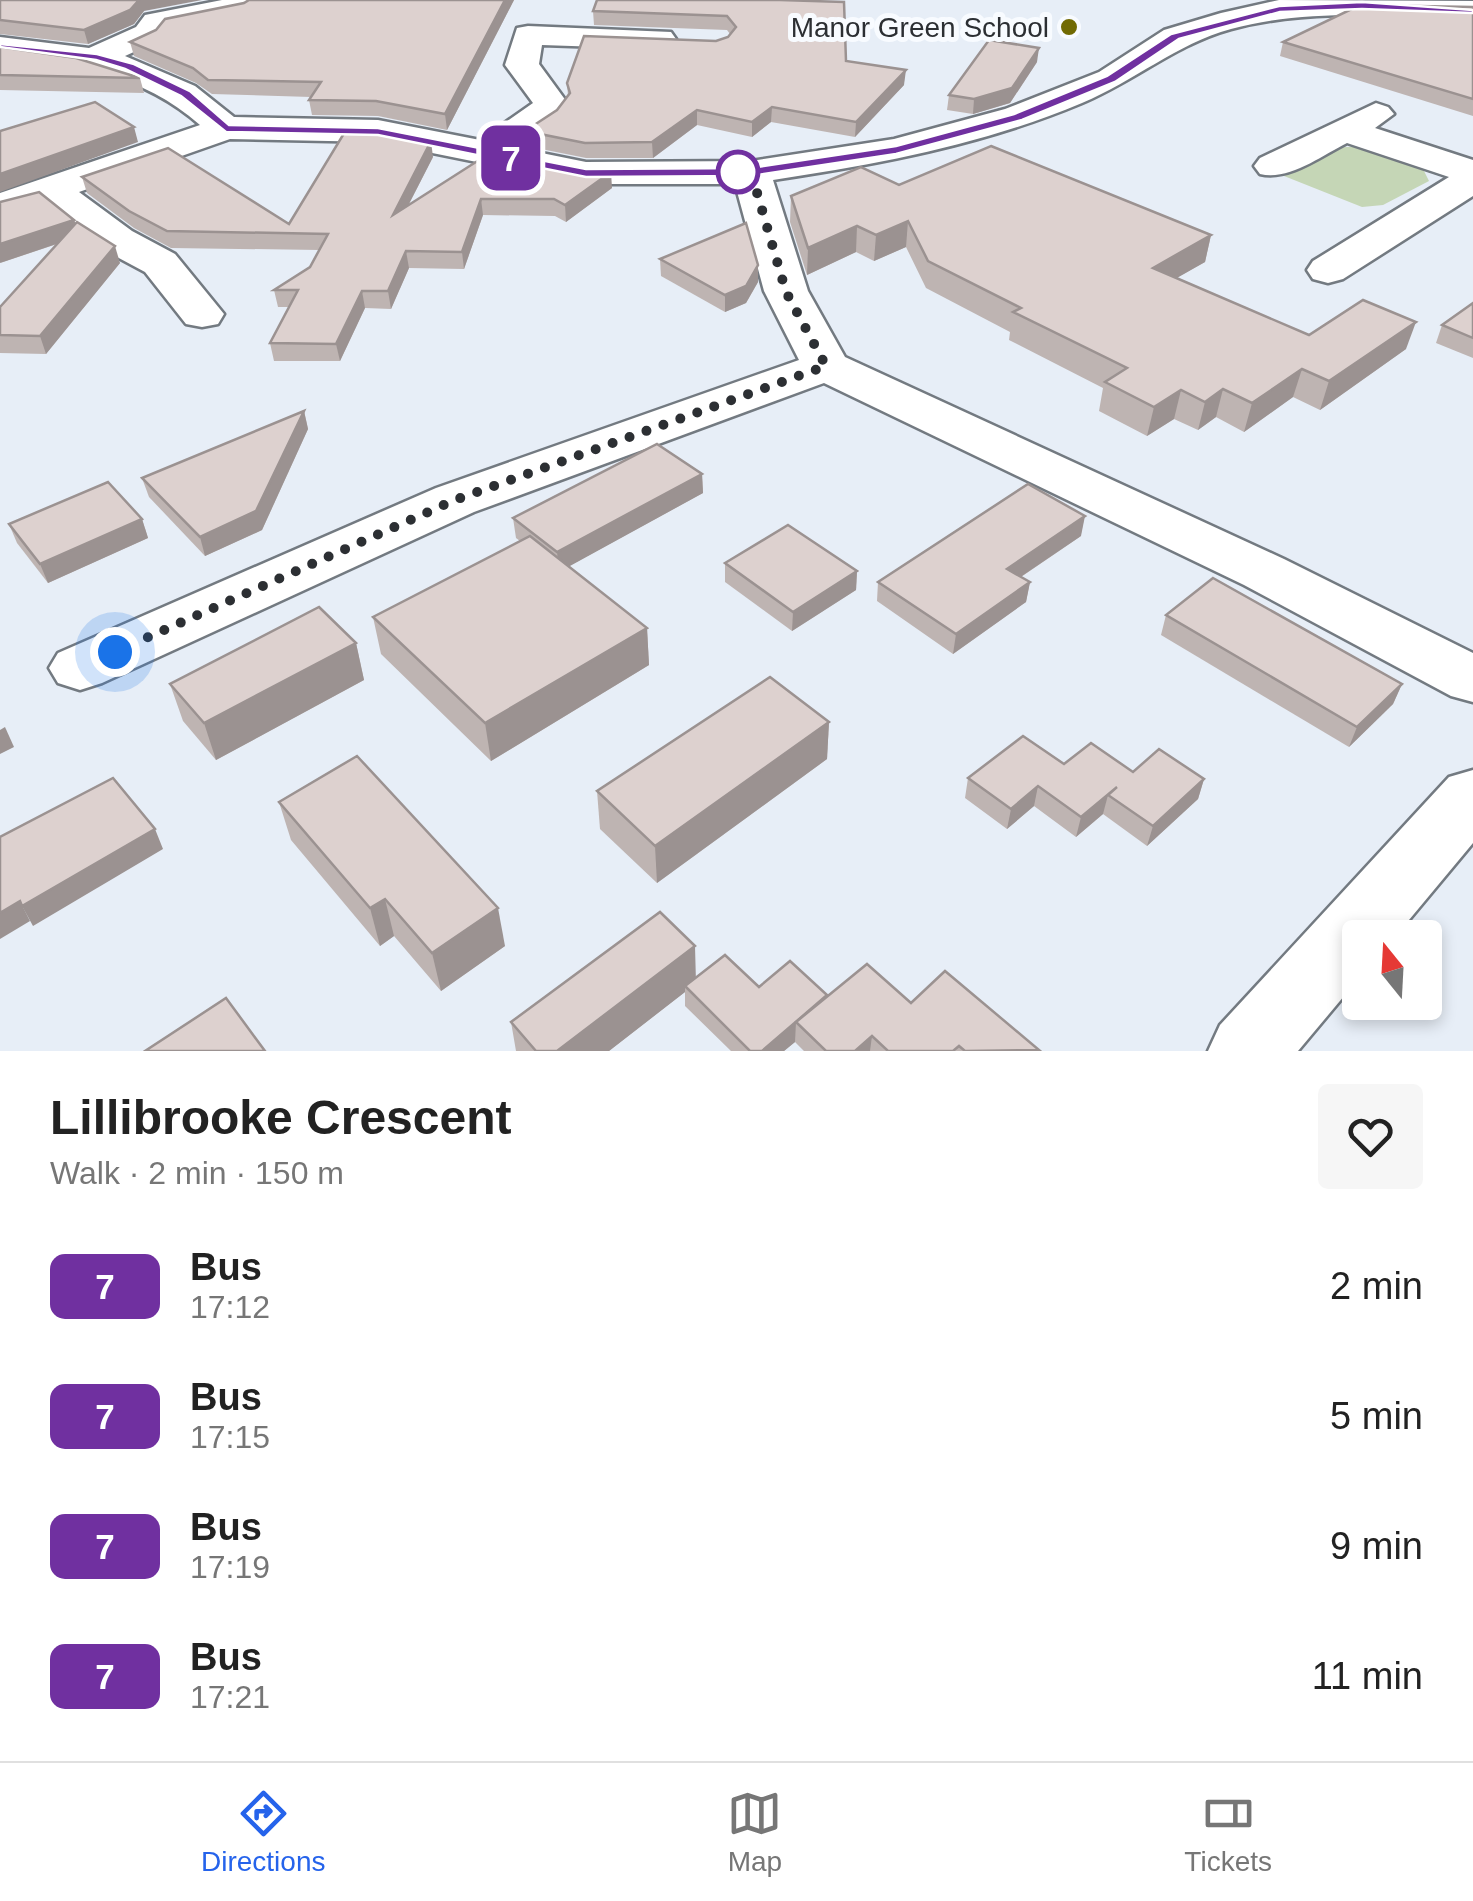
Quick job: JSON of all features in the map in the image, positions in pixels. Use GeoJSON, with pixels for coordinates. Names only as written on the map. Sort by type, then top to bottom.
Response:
{"type":"FeatureCollection","features":[{"type":"Feature","properties":{"kind":"street"},"geometry":{"type":"LineString","coordinates":[[97,57],[146,34],[156,22],[226,10],[250,0]]}},
{"type":"Feature","properties":{"kind":"street"},"geometry":{"type":"LineString","coordinates":[[0,206],[226,128],[378,132],[586,173],[751,172],[896,150],[1018,117],[1111,79],[1175,37],[1279,9],[1362,6],[1473,10]]}},
{"type":"Feature","properties":{"kind":"street"},"geometry":{"type":"LineString","coordinates":[[487,153],[552,105],[522,65],[528,36],[697,40]]}},
{"type":"Feature","properties":{"kind":"street"},"geometry":{"type":"LineString","coordinates":[[0,47],[97,57],[130,66],[185,94],[226,128]]}},
{"type":"Feature","properties":{"kind":"street"},"geometry":{"type":"LineString","coordinates":[[1273,166],[1362,123],[1473,176]]}},
{"type":"Feature","properties":{"kind":"street"},"geometry":{"type":"LineString","coordinates":[[751,172],[786,292],[826,366],[1264,572],[1473,680]]}},
{"type":"Feature","properties":{"kind":"street"},"geometry":{"type":"LineString","coordinates":[[1328,270],[1473,176]]}},
{"type":"Feature","properties":{"kind":"street"},"geometry":{"type":"LineString","coordinates":[[52,190],[117,240],[160,263],[202,314]]}},
{"type":"Feature","properties":{"kind":"street"},"geometry":{"type":"LineString","coordinates":[[80,668],[455,500],[826,366]]}},
{"type":"Feature","properties":{"kind":"street"},"geometry":{"type":"LineString","coordinates":[[1248,1051],[1473,796]]}},
{"type":"Feature","properties":{"kind":"green space"},"geometry":{"type":"Polygon","coordinates":[[[1364,146],[1421,165],[1429,181],[1383,205],[1362,207],[1279,174],[1330,148],[1364,146]]]}},
{"type":"Feature","properties":{"kind":"building"},"geometry":{"type":"Polygon","coordinates":[[[0,0],[139,0],[130,10],[84,30],[0,20],[0,0]]]}},
{"type":"Feature","properties":{"kind":"building"},"geometry":{"type":"Polygon","coordinates":[[[249,0],[505,0],[445,114],[376,101],[309,100],[321,82],[208,80],[193,68],[130,42],[156,30],[165,19],[249,0]]]}},
{"type":"Feature","properties":{"kind":"building"},"geometry":{"type":"Polygon","coordinates":[[[597,0],[844,2],[846,61],[906,70],[856,122],[772,107],[752,122],[697,110],[652,142],[585,143],[525,131],[557,110],[570,93],[567,83],[584,36],[716,41],[728,37],[736,27],[727,16],[593,11],[597,0]]]}},
{"type":"Feature","properties":{"kind":"building"},"geometry":{"type":"Polygon","coordinates":[[[1360,5],[1473,7],[1473,99],[1283,42],[1360,5]]]}},
{"type":"Feature","properties":{"kind":"building"},"geometry":{"type":"Polygon","coordinates":[[[989,40],[1039,48],[1012,88],[974,99],[949,95],[989,40]]]}},
{"type":"Feature","properties":{"kind":"building"},"geometry":{"type":"Polygon","coordinates":[[[0,47],[76,58],[140,78],[0,75],[0,47]]]}},
{"type":"Feature","properties":{"kind":"building"},"geometry":{"type":"Polygon","coordinates":[[[95,102],[134,127],[0,174],[0,131],[95,102]]]}},
{"type":"Feature","properties":{"kind":"building"},"geometry":{"type":"Polygon","coordinates":[[[346,130],[375,130],[431,141],[393,215],[490,153],[584,172],[611,172],[565,205],[554,199],[481,199],[462,252],[406,251],[388,291],[362,291],[336,344],[270,343],[298,290],[274,290],[310,267],[328,234],[167,231],[129,211],[82,177],[168,148],[289,224],[346,130]]]}},
{"type":"Feature","properties":{"kind":"building"},"geometry":{"type":"Polygon","coordinates":[[[991,146],[1211,235],[1153,268],[1309,335],[1363,300],[1416,322],[1329,381],[1302,369],[1252,403],[1223,389],[1205,402],[1181,390],[1154,407],[1105,382],[1127,368],[1013,312],[1021,308],[928,261],[908,221],[876,235],[857,226],[808,248],[791,196],[861,167],[899,185],[991,146]]]}},
{"type":"Feature","properties":{"kind":"building"},"geometry":{"type":"Polygon","coordinates":[[[39,192],[74,220],[0,244],[0,202],[39,192]]]}},
{"type":"Feature","properties":{"kind":"building"},"geometry":{"type":"Polygon","coordinates":[[[77,222],[115,246],[40,336],[0,335],[0,307],[77,222]]]}},
{"type":"Feature","properties":{"kind":"building"},"geometry":{"type":"Polygon","coordinates":[[[746,223],[758,265],[746,286],[725,295],[660,259],[746,223]]]}},
{"type":"Feature","properties":{"kind":"building"},"geometry":{"type":"Polygon","coordinates":[[[1473,303],[1473,338],[1442,325],[1473,303]]]}},
{"type":"Feature","properties":{"kind":"building"},"geometry":{"type":"Polygon","coordinates":[[[304,411],[256,511],[200,537],[142,478],[304,411]]]}},
{"type":"Feature","properties":{"kind":"building"},"geometry":{"type":"Polygon","coordinates":[[[657,444],[702,474],[557,552],[513,518],[657,444]]]}},
{"type":"Feature","properties":{"kind":"building"},"geometry":{"type":"Polygon","coordinates":[[[108,482],[142,519],[40,564],[9,524],[108,482]]]}},
{"type":"Feature","properties":{"kind":"building"},"geometry":{"type":"Polygon","coordinates":[[[1028,484],[1085,516],[1007,569],[1030,582],[956,634],[878,582],[1028,484]]]}},
{"type":"Feature","properties":{"kind":"building"},"geometry":{"type":"Polygon","coordinates":[[[788,525],[857,571],[793,612],[725,563],[788,525]]]}},
{"type":"Feature","properties":{"kind":"building"},"geometry":{"type":"Polygon","coordinates":[[[530,536],[647,628],[485,723],[373,617],[530,536]]]}},
{"type":"Feature","properties":{"kind":"building"},"geometry":{"type":"Polygon","coordinates":[[[1213,578],[1402,684],[1357,727],[1166,615],[1213,578]]]}},
{"type":"Feature","properties":{"kind":"building"},"geometry":{"type":"Polygon","coordinates":[[[319,607],[356,643],[204,723],[170,684],[319,607]]]}},
{"type":"Feature","properties":{"kind":"building"},"geometry":{"type":"Polygon","coordinates":[[[770,677],[829,722],[655,846],[597,791],[770,677]]]}},
{"type":"Feature","properties":{"kind":"building"},"geometry":{"type":"Polygon","coordinates":[[[1023,736],[1064,764],[1091,743],[1133,772],[1159,749],[1204,779],[1153,826],[1108,795],[1117,787],[1081,817],[1038,786],[1011,809],[968,778],[1023,736]]]}},
{"type":"Feature","properties":{"kind":"building"},"geometry":{"type":"Polygon","coordinates":[[[357,756],[498,908],[432,953],[385,899],[370,908],[279,802],[357,756]]]}},
{"type":"Feature","properties":{"kind":"building"},"geometry":{"type":"Polygon","coordinates":[[[113,778],[155,829],[22,906],[20,901],[0,913],[0,837],[113,778]]]}},
{"type":"Feature","properties":{"kind":"building"},"geometry":{"type":"Polygon","coordinates":[[[660,912],[695,946],[557,1051],[536,1051],[511,1022],[660,912]]]}},
{"type":"Feature","properties":{"kind":"building"},"geometry":{"type":"Polygon","coordinates":[[[725,955],[759,987],[790,961],[827,995],[762,1051],[750,1051],[685,986],[725,955]]]}},
{"type":"Feature","properties":{"kind":"building"},"geometry":{"type":"Polygon","coordinates":[[[867,964],[911,1003],[945,971],[1039,1050],[965,1051],[959,1046],[953,1051],[888,1051],[872,1036],[855,1051],[826,1051],[796,1022],[867,964]]]}},
{"type":"Feature","properties":{"kind":"building"},"geometry":{"type":"Polygon","coordinates":[[[226,998],[265,1051],[145,1051],[226,998]]]}},
{"type":"Feature","properties":{"kind":"bus line","name":"7"},"geometry":{"type":"LineString","coordinates":[[0,47],[97,57],[130,66],[185,94],[226,128],[378,132],[586,173],[751,172],[896,150],[1018,117],[1111,79],[1175,37],[1221,22],[1279,9],[1362,6],[1473,10]]}},
{"type":"Feature","properties":{"kind":"place","name":"Manor Green School"},"geometry":{"type":"Point","coordinates":[1069,27]}},
{"type":"Feature","properties":{"kind":"route"},"geometry":{"type":"LineString","coordinates":[[115,652],[455,500],[826,366],[786,292],[751,172],[738,172]]}}]}
